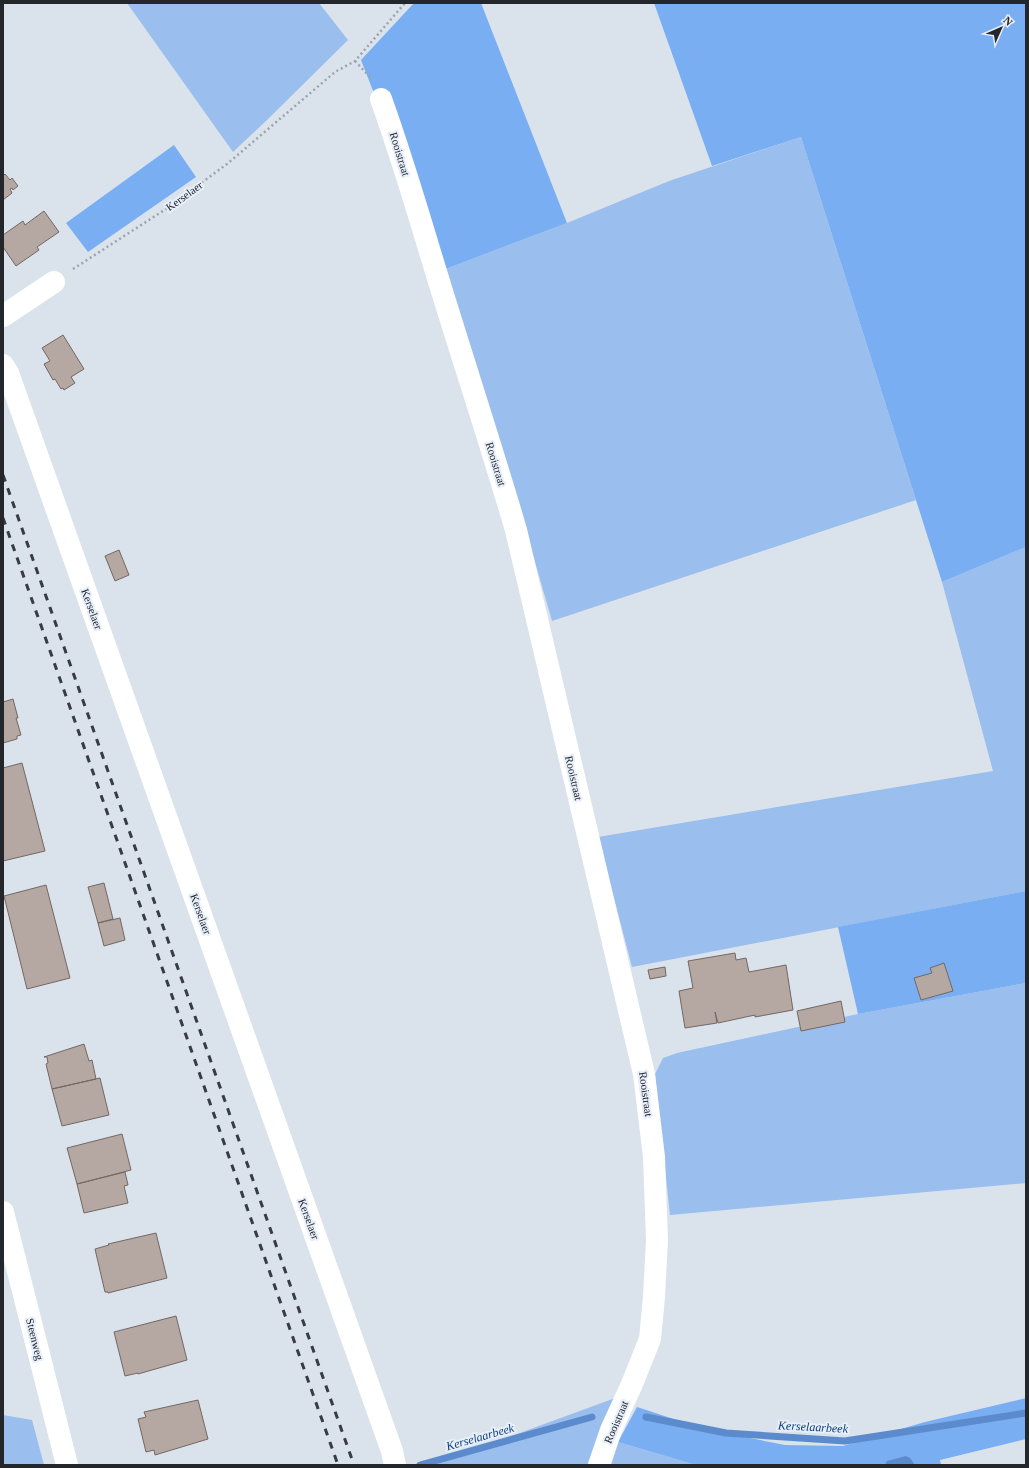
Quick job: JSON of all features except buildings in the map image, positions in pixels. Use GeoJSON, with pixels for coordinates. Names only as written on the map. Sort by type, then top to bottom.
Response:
{"type":"FeatureCollection","features":[{"type":"Feature","properties":{"kind":"street","name":"Rooistraat"},"geometry":{"type":"LineString","coordinates":[[381,99],[394,133],[516,530],[644,1074],[654,1157],[657,1240],[650,1339],[611,1430],[598,1465]]}},
{"type":"Feature","properties":{"kind":"street"},"geometry":{"type":"LineString","coordinates":[[3,316],[54,282]]}},
{"type":"Feature","properties":{"kind":"street","name":"Kerselaer"},"geometry":{"type":"LineString","coordinates":[[3,365],[8,373],[387,1436],[395,1465]]}},
{"type":"Feature","properties":{"kind":"street","name":"Steenweg"},"geometry":{"type":"LineString","coordinates":[[3,1212],[67,1465]]}},
{"type":"Feature","properties":{"kind":"path","name":"Kerselaer"},"geometry":{"type":"LineString","coordinates":[[54,282],[166,209],[227,164],[335,72],[355,61],[405,3]]}},
{"type":"Feature","properties":{"kind":"shaded area"},"geometry":{"type":"Polygon","coordinates":[[[127,3],[319,3],[348,40],[233,152],[127,3]]]}},
{"type":"Feature","properties":{"kind":"shaded area"},"geometry":{"type":"Polygon","coordinates":[[[414,3],[481,3],[567,223],[443,270],[361,60],[414,3]]]}},
{"type":"Feature","properties":{"kind":"shaded area"},"geometry":{"type":"Polygon","coordinates":[[[654,3],[1026,3],[1026,547],[942,582],[801,137],[712,166],[654,3]]]}},
{"type":"Feature","properties":{"kind":"shaded area"},"geometry":{"type":"Polygon","coordinates":[[[801,137],[916,500],[552,621],[505,458],[443,270],[567,223],[669,181],[801,137]]]}},
{"type":"Feature","properties":{"kind":"shaded area"},"geometry":{"type":"Polygon","coordinates":[[[174,145],[196,177],[88,252],[66,223],[174,145]]]}},
{"type":"Feature","properties":{"kind":"shaded area"},"geometry":{"type":"Polygon","coordinates":[[[1026,547],[1026,891],[632,967],[598,837],[993,771],[942,582],[1026,547]]]}},
{"type":"Feature","properties":{"kind":"shaded area"},"geometry":{"type":"Polygon","coordinates":[[[1026,891],[1026,983],[858,1014],[838,927],[1026,891]]]}},
{"type":"Feature","properties":{"kind":"shaded area"},"geometry":{"type":"Polygon","coordinates":[[[1026,983],[1026,1183],[670,1215],[655,1074],[663,1058],[677,1053],[858,1014],[1026,983]]]}},
{"type":"Feature","properties":{"kind":"shaded area"},"geometry":{"type":"Polygon","coordinates":[[[618,1397],[592,1465],[432,1465],[618,1397]]]}},
{"type":"Feature","properties":{"kind":"shaded area"},"geometry":{"type":"Polygon","coordinates":[[[1026,1398],[1026,1439],[940,1460],[941,1465],[696,1465],[618,1442],[637,1407],[704,1429],[785,1445],[843,1446],[925,1422],[1026,1398]]]}},
{"type":"Feature","properties":{"kind":"shaded area"},"geometry":{"type":"Polygon","coordinates":[[[3,1415],[32,1420],[44,1465],[3,1465],[3,1415]]]}},
{"type":"Feature","properties":{"kind":"shaded area"},"geometry":{"type":"Polygon","coordinates":[[[618,1442],[696,1465],[611,1465],[618,1442]]]}},
{"type":"Feature","properties":{"kind":"shaded area"},"geometry":{"type":"Polygon","coordinates":[[[906,1456],[910,1458],[915,1465],[885,1465],[887,1461],[906,1456]]]}},
{"type":"Feature","properties":{"kind":"waterway","name":"Kerselaarbeek"},"geometry":{"type":"LineString","coordinates":[[646,1417],[726,1433],[845,1441],[1026,1413]]}},
{"type":"Feature","properties":{"kind":"waterway","name":"Kerselaarbeek"},"geometry":{"type":"LineString","coordinates":[[420,1465],[592,1417]]}},
{"type":"Feature","properties":{"kind":"railway"},"geometry":{"type":"LineString","coordinates":[[3,475],[354,1465]]}},
{"type":"Feature","properties":{"kind":"railway"},"geometry":{"type":"LineString","coordinates":[[3,518],[338,1465]]}}]}
